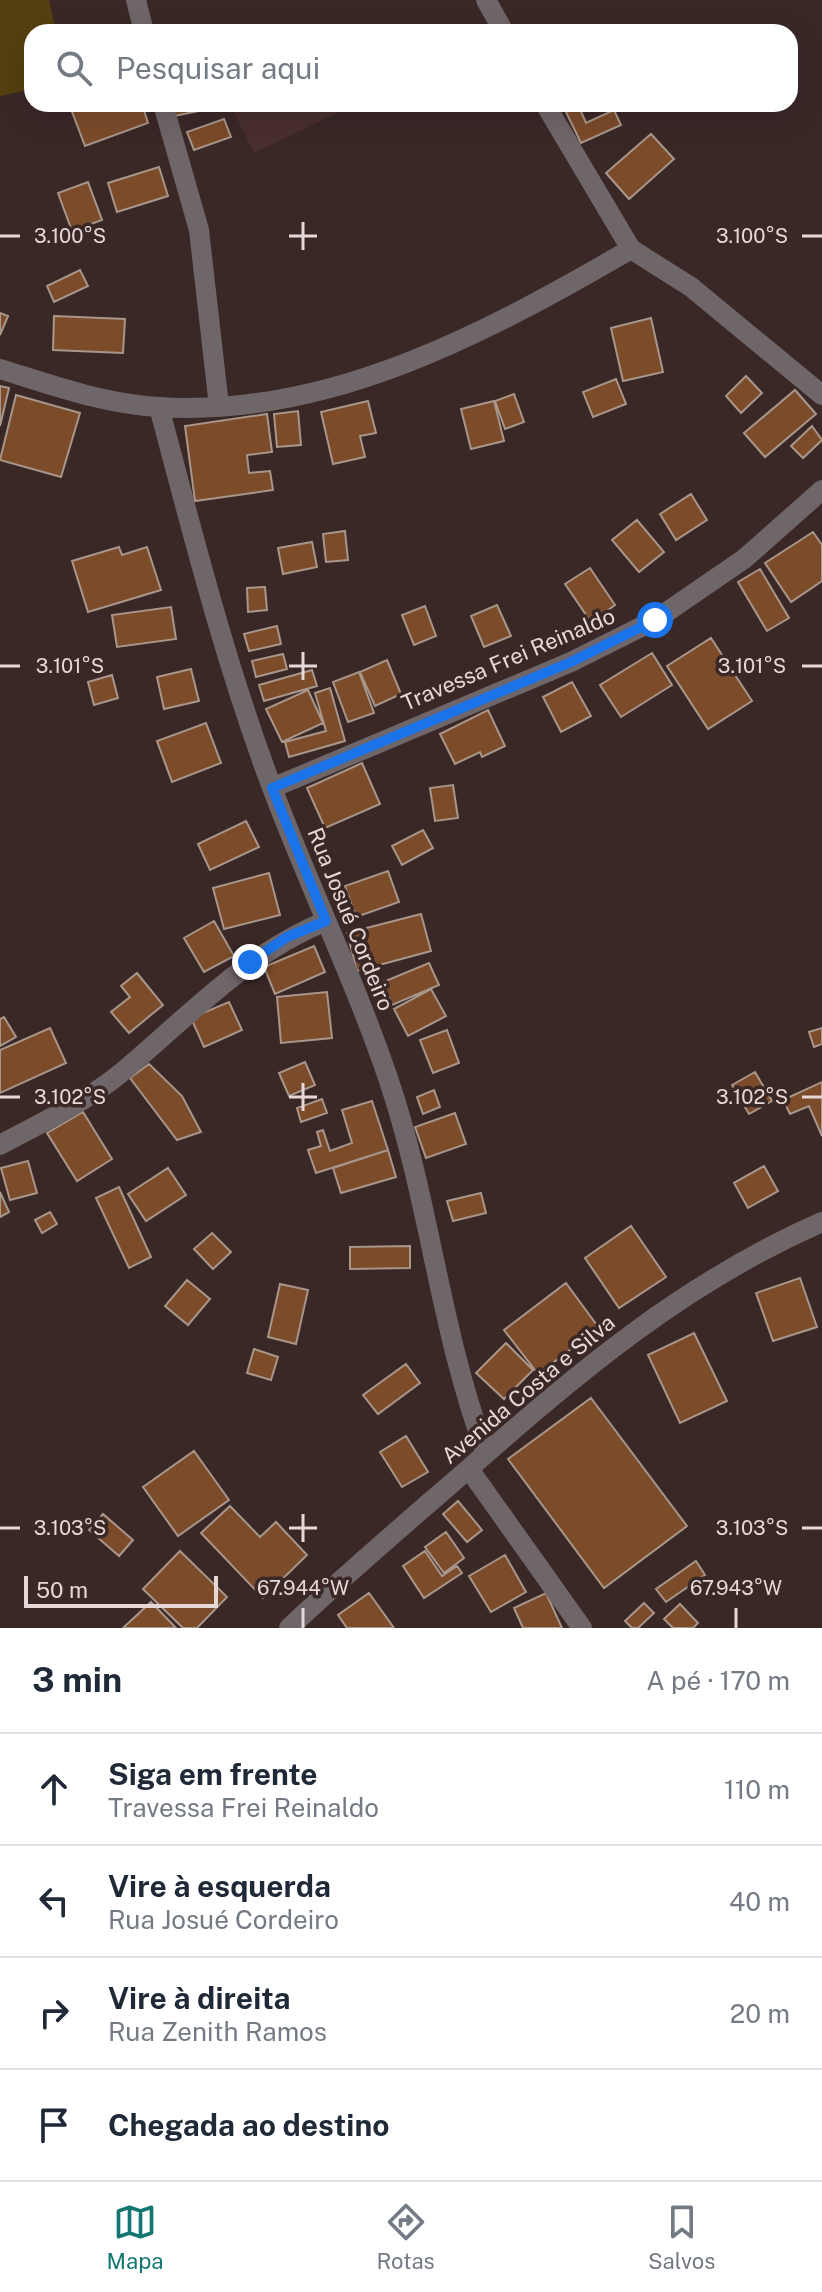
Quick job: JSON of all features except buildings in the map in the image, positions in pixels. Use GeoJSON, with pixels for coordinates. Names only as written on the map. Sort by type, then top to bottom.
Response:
{"type":"FeatureCollection","features":[{"type":"Feature","properties":{"kind":"street"},"geometry":{"type":"LineString","coordinates":[[136,0],[142,24]]}},
{"type":"Feature","properties":{"kind":"street"},"geometry":{"type":"LineString","coordinates":[[486,0],[500,24]]}},
{"type":"Feature","properties":{"kind":"street"},"geometry":{"type":"LineString","coordinates":[[165,112],[199,230],[219,406]]}},
{"type":"Feature","properties":{"kind":"street"},"geometry":{"type":"LineString","coordinates":[[550,112],[631,249],[691,287],[822,395]]}},
{"type":"Feature","properties":{"kind":"street"},"geometry":{"type":"LineString","coordinates":[[0,369],[98,399],[159,407],[219,406],[289,397],[350,383],[518,314],[631,249]]}},
{"type":"Feature","properties":{"kind":"street","name":"Rua Josué Cordeiro"},"geometry":{"type":"LineString","coordinates":[[159,407],[229,669],[272,788],[389,1080],[413,1164],[466,1399],[486,1453]]}},
{"type":"Feature","properties":{"kind":"street","name":"Travessa Frei Reinaldo"},"geometry":{"type":"LineString","coordinates":[[272,788],[571,662],[655,620],[744,559],[822,490]]}},
{"type":"Feature","properties":{"kind":"street"},"geometry":{"type":"LineString","coordinates":[[0,1145],[71,1107],[118,1075],[250,962],[287,937],[326,921]]}},
{"type":"Feature","properties":{"kind":"street","name":"Avenida Costa e Silva"},"geometry":{"type":"LineString","coordinates":[[289,1628],[486,1453],[577,1376],[672,1302],[763,1248],[822,1222]]}},
{"type":"Feature","properties":{"kind":"street"},"geometry":{"type":"LineString","coordinates":[[469,1469],[582,1628]]}},
{"type":"Feature","properties":{"kind":"shaded area"},"geometry":{"type":"Polygon","coordinates":[[[0,0],[49,0],[54,24],[24,24],[24,91],[0,96],[0,0]]]}},
{"type":"Feature","properties":{"kind":"shaded area"},"geometry":{"type":"Polygon","coordinates":[[[234,112],[339,112],[254,153],[234,112]]]}},
{"type":"Feature","properties":{"kind":"route"},"geometry":{"type":"LineString","coordinates":[[250,962],[287,937],[326,921],[272,788],[571,662],[655,620]]}}]}
